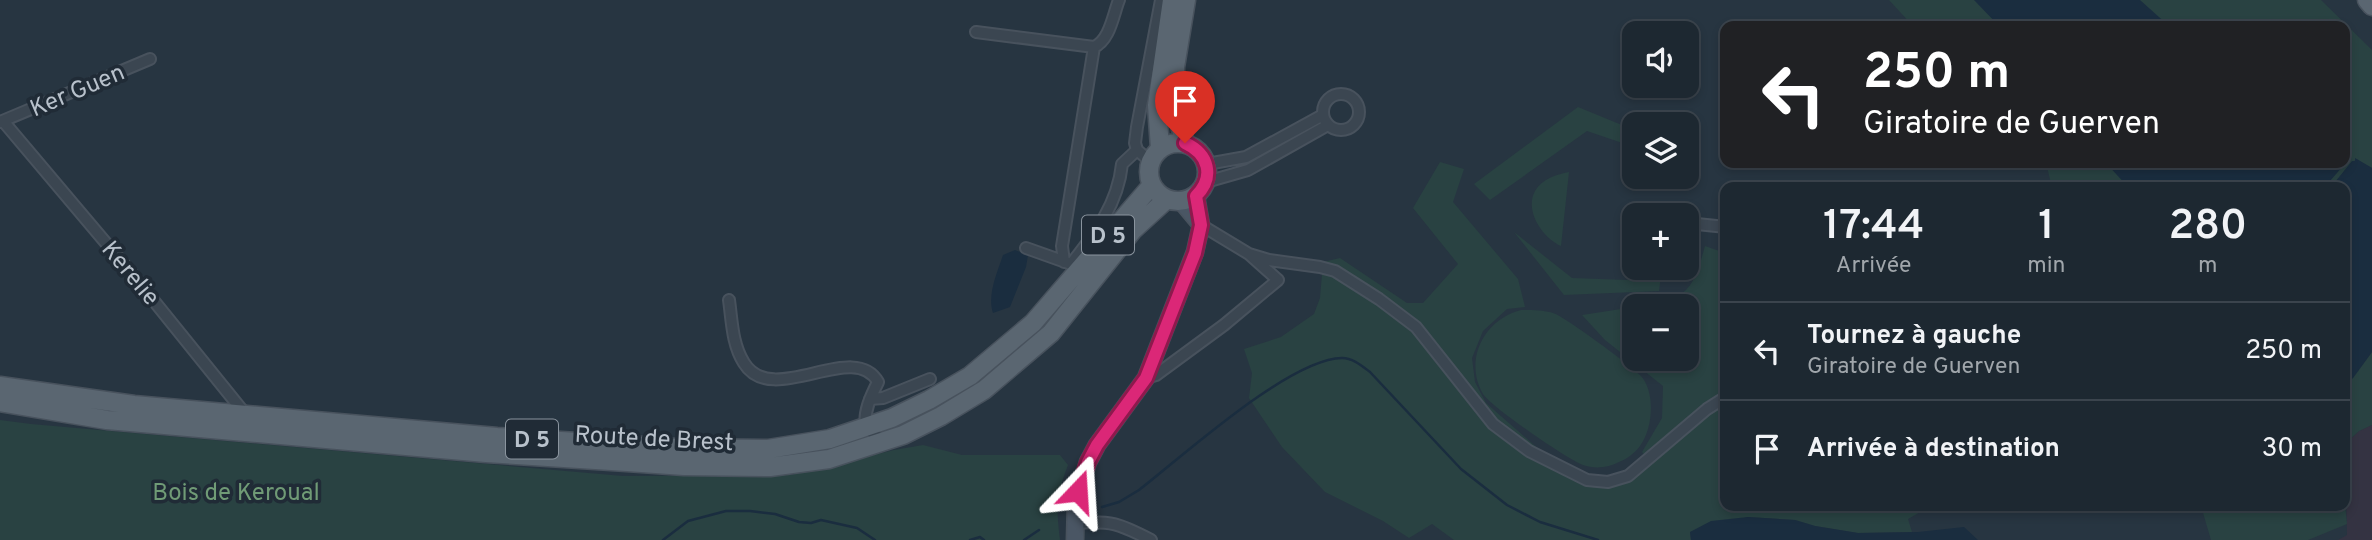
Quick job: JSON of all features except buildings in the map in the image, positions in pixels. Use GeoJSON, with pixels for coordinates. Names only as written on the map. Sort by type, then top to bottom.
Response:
{"type":"FeatureCollection","features":[{"type":"Feature","properties":{"kind":"main road"},"geometry":{"type":"LineString","coordinates":[[1149,154],[1168,144],[1185,143],[1195,147],[1203,155],[1192,188],[1158,194],[1149,173],[1149,154],[1172,0]]}},
{"type":"Feature","properties":{"kind":"main road"},"geometry":{"type":"LineString","coordinates":[[1185,143],[1175,108],[1175,67],[1186,0]]}},
{"type":"Feature","properties":{"kind":"main road"},"geometry":{"type":"LineString","coordinates":[[2367,0],[2372,6]]}},
{"type":"Feature","properties":{"kind":"main road","name":"Route de Brest"},"geometry":{"type":"LineString","coordinates":[[0,402],[107,420],[246,422],[676,448],[768,449],[830,439],[866,428],[929,400],[970,376],[1033,323],[1152,185]]}},
{"type":"Feature","properties":{"kind":"main road","name":"Route de Brest"},"geometry":{"type":"LineString","coordinates":[[0,386],[486,453],[684,466],[770,467],[830,459],[885,442],[941,416],[984,390],[1051,333],[1133,230],[1192,188]]}},
{"type":"Feature","properties":{"kind":"street"},"geometry":{"type":"LineString","coordinates":[[976,32],[1094,47],[1101,44],[1106,35],[1119,0]]}},
{"type":"Feature","properties":{"kind":"street"},"geometry":{"type":"LineString","coordinates":[[1149,154],[1135,143],[1136,127],[1161,0]]}},
{"type":"Feature","properties":{"kind":"street"},"geometry":{"type":"LineString","coordinates":[[1064,262],[1062,246],[1094,47]]}},
{"type":"Feature","properties":{"kind":"street","name":"Ker Guen"},"geometry":{"type":"LineString","coordinates":[[2,121],[150,59]]}},
{"type":"Feature","properties":{"kind":"street"},"geometry":{"type":"LineString","coordinates":[[1326,120],[1248,170],[1192,188],[1246,157],[1326,120]]}},
{"type":"Feature","properties":{"kind":"street","name":"Kerelie"},"geometry":{"type":"LineString","coordinates":[[2,121],[246,422]]}},
{"type":"Feature","properties":{"kind":"street"},"geometry":{"type":"LineString","coordinates":[[1026,248],[1071,264],[1094,235],[1110,207],[1120,183],[1122,164],[1149,154]]}},
{"type":"Feature","properties":{"kind":"street"},"geometry":{"type":"LineString","coordinates":[[1075,540],[1078,491],[1088,462],[1097,445],[1146,378],[1195,253],[1201,225],[1192,188]]}},
{"type":"Feature","properties":{"kind":"street"},"geometry":{"type":"LineString","coordinates":[[1699,224],[1720,226]]}},
{"type":"Feature","properties":{"kind":"street"},"geometry":{"type":"LineString","coordinates":[[1146,378],[1156,374],[1224,325],[1278,280],[1248,254],[1201,225]]}},
{"type":"Feature","properties":{"kind":"street"},"geometry":{"type":"LineString","coordinates":[[1248,254],[1335,271],[1379,299],[1416,327],[1493,424],[1529,451],[1587,480],[1608,482],[1628,476],[1720,401]]}},
{"type":"Feature","properties":{"kind":"street"},"geometry":{"type":"LineString","coordinates":[[729,300],[735,344],[744,365],[757,377],[769,381],[840,368],[873,373],[878,382],[864,420],[866,428],[885,442]]}},
{"type":"Feature","properties":{"kind":"street"},"geometry":{"type":"LineString","coordinates":[[870,399],[883,398],[930,379]]}},
{"type":"Feature","properties":{"kind":"street"},"geometry":{"type":"LineString","coordinates":[[1075,523],[1117,523],[1151,540]]}},
{"type":"Feature","properties":{"kind":"shaded area"},"geometry":{"type":"Polygon","coordinates":[[[1974,0],[2140,0],[2163,21],[1994,21],[1974,0]]]}},
{"type":"Feature","properties":{"kind":"shaded area"},"geometry":{"type":"Polygon","coordinates":[[[2355,158],[2372,168],[2372,352],[2350,380],[2350,182],[2335,182],[2346,168],[2350,168],[2352,161],[2355,161],[2355,158]]]}},
{"type":"Feature","properties":{"kind":"shaded area"},"geometry":{"type":"Polygon","coordinates":[[[2111,168],[2341,168],[2327,182],[2123,182],[2111,168]]]}},
{"type":"Feature","properties":{"kind":"shaded area"},"geometry":{"type":"Polygon","coordinates":[[[1015,250],[1028,255],[1026,267],[1010,307],[993,313],[992,291],[998,269],[1003,255],[1015,250]]]}},
{"type":"Feature","properties":{"kind":"shaded area"},"geometry":{"type":"Polygon","coordinates":[[[2372,425],[2372,540],[2338,540],[2347,535],[2346,511],[2350,511],[2350,439],[2372,425]]]}},
{"type":"Feature","properties":{"kind":"shaded area"},"geometry":{"type":"Polygon","coordinates":[[[1748,517],[1795,520],[1858,533],[1918,532],[1964,527],[1978,540],[1691,540],[1690,532],[1711,521],[1748,517]]]}},
{"type":"Feature","properties":{"kind":"green space"},"geometry":{"type":"Polygon","coordinates":[[[1889,0],[2321,0],[2342,21],[1908,21],[1889,0]]]}},
{"type":"Feature","properties":{"kind":"green space"},"geometry":{"type":"Polygon","coordinates":[[[2350,28],[2372,50],[2372,168],[2356,159],[2350,166],[2350,28]]]}},
{"type":"Feature","properties":{"kind":"green space"},"geometry":{"type":"Polygon","coordinates":[[[1578,107],[1622,125],[1622,143],[1587,131],[1490,200],[1474,184],[1578,107]]]}},
{"type":"Feature","properties":{"kind":"green space"},"geometry":{"type":"Polygon","coordinates":[[[1440,162],[1464,169],[1453,202],[1518,279],[1525,307],[1507,309],[1483,331],[1472,358],[1475,382],[1486,403],[1559,467],[1608,482],[1649,459],[1642,452],[1662,418],[1663,386],[1644,371],[1699,371],[1699,294],[1680,294],[1693,280],[1699,280],[1699,265],[1705,246],[1720,251],[1720,511],[1922,511],[1908,519],[1912,532],[1858,533],[1795,520],[1748,517],[1690,532],[1691,540],[1454,540],[1432,524],[1409,538],[1383,521],[1325,492],[1282,447],[1249,398],[1252,373],[1244,349],[1281,337],[1314,314],[1320,298],[1323,262],[1340,258],[1407,303],[1423,303],[1458,264],[1413,208],[1440,162]]]}},
{"type":"Feature","properties":{"kind":"green space"},"geometry":{"type":"Polygon","coordinates":[[[2047,168],[2348,168],[2335,182],[2051,182],[2047,168]]]}},
{"type":"Feature","properties":{"kind":"green space"},"geometry":{"type":"Polygon","coordinates":[[[1569,172],[1561,246],[1548,237],[1537,223],[1532,199],[1535,191],[1546,180],[1569,172]]]}},
{"type":"Feature","properties":{"kind":"green space"},"geometry":{"type":"Polygon","coordinates":[[[1514,232],[1572,278],[1660,280],[1659,291],[1564,295],[1514,232]]]}},
{"type":"Feature","properties":{"kind":"green space"},"geometry":{"type":"Polygon","coordinates":[[[1622,309],[1622,353],[1605,340],[1582,315],[1622,309]]]}},
{"type":"Feature","properties":{"kind":"green space"},"geometry":{"type":"Polygon","coordinates":[[[1521,310],[1553,313],[1622,360],[1622,371],[1635,371],[1640,375],[1649,390],[1650,420],[1644,439],[1631,456],[1606,467],[1583,465],[1530,432],[1483,394],[1477,381],[1477,354],[1488,331],[1508,315],[1521,310]]]}},
{"type":"Feature","properties":{"kind":"green space"},"geometry":{"type":"Polygon","coordinates":[[[2372,352],[2372,425],[2350,439],[2350,380],[2372,352]]]}},
{"type":"Feature","properties":{"kind":"green space","name":"Bois de Keroual"},"geometry":{"type":"Polygon","coordinates":[[[0,420],[623,476],[791,475],[923,445],[962,455],[1060,455],[1068,465],[1058,502],[1060,540],[0,540],[0,420]]]}},
{"type":"Feature","properties":{"kind":"green space"},"geometry":{"type":"Polygon","coordinates":[[[2202,511],[2346,511],[2347,524],[2308,540],[2211,540],[2202,511]]]}},
{"type":"Feature","properties":{"kind":"waterway"},"geometry":{"type":"LineString","coordinates":[[1102,507],[1119,502],[1139,490],[1266,391],[1294,374],[1320,363],[1346,358],[1370,372],[1461,469],[1507,505],[1540,522],[1598,540]]}},
{"type":"Feature","properties":{"kind":"waterway"},"geometry":{"type":"LineString","coordinates":[[663,540],[688,521],[726,511],[775,514],[799,522],[821,520],[857,528],[875,540]]}},
{"type":"Feature","properties":{"kind":"waterway"},"geometry":{"type":"LineString","coordinates":[[1024,540],[1039,530]]}},
{"type":"Feature","properties":{"kind":"waterway"},"geometry":{"type":"LineString","coordinates":[[970,540],[980,537],[984,540]]}},
{"type":"Feature","properties":{"kind":"route"},"geometry":{"type":"LineString","coordinates":[[1078,491],[1097,445],[1125,411],[1146,378],[1195,253],[1201,225],[1196,196],[1208,173],[1203,155],[1195,147],[1185,143]]}}]}
